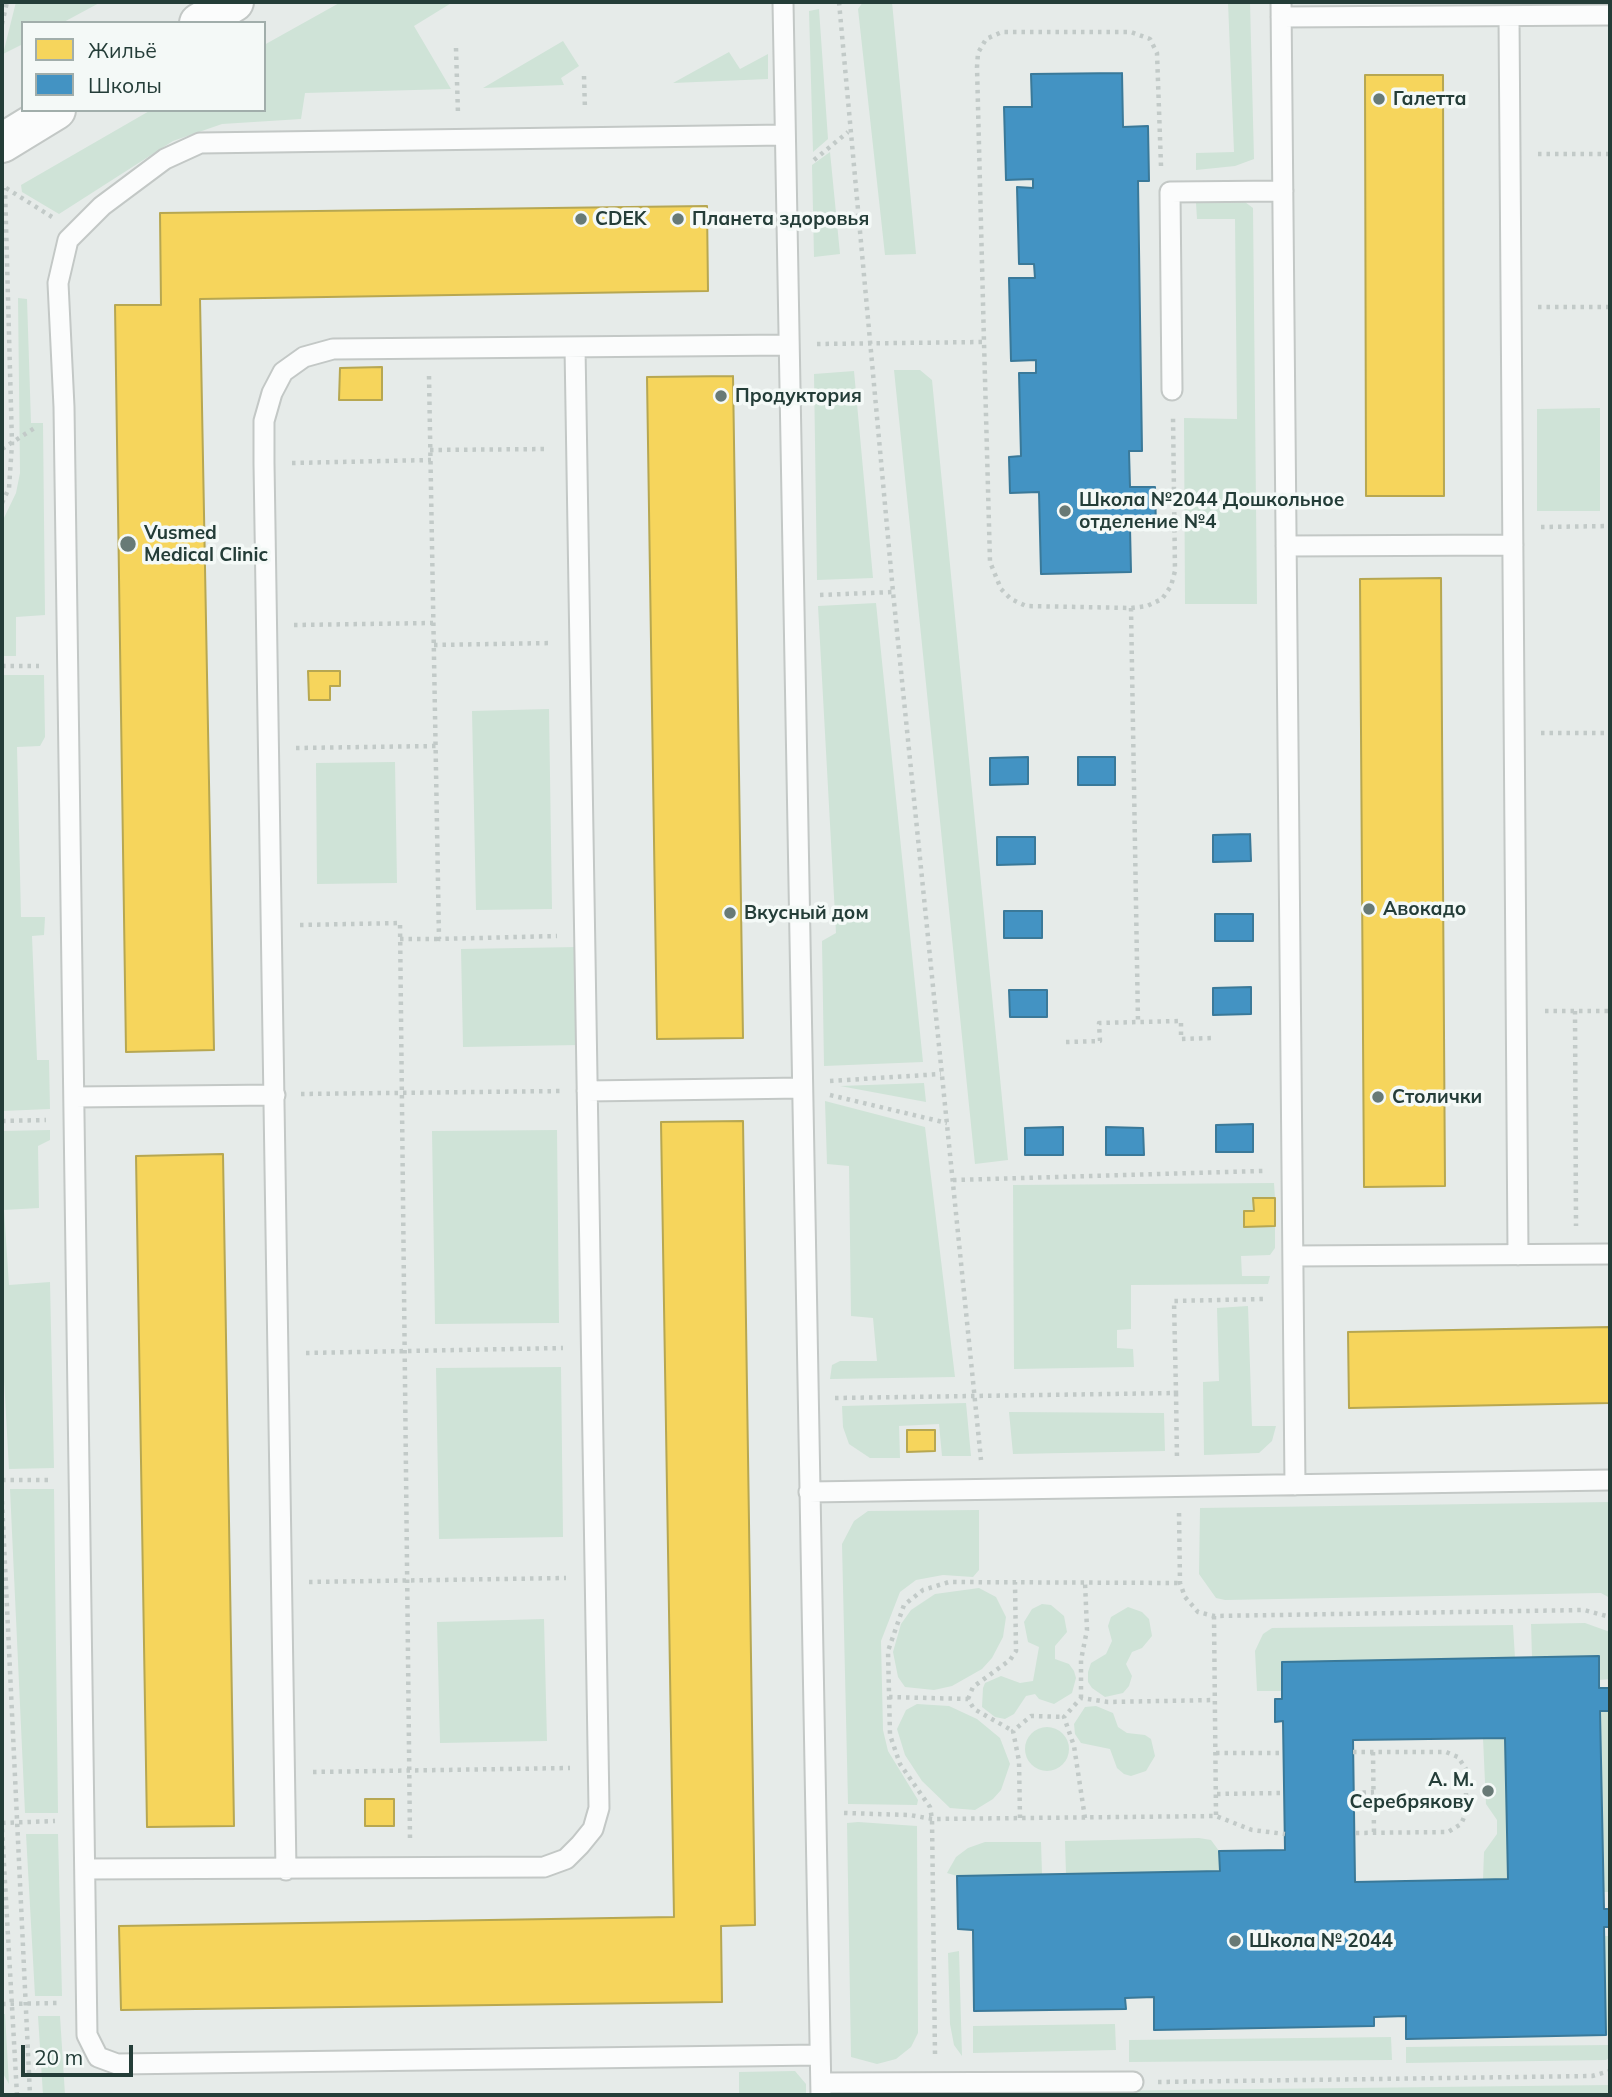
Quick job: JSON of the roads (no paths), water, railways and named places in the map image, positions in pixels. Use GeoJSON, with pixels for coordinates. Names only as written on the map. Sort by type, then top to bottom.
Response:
{"type":"FeatureCollection","features":[{"type":"Feature","properties":{"kind":"street"},"geometry":{"type":"LineString","coordinates":[[202,21],[234,2]]}},
{"type":"Feature","properties":{"kind":"street"},"geometry":{"type":"LineString","coordinates":[[2,143],[53,112]]}},
{"type":"Feature","properties":{"kind":"lane"},"geometry":{"type":"LineString","coordinates":[[783,2],[821,2089],[935,2083],[1133,2082]]}},
{"type":"Feature","properties":{"kind":"lane"},"geometry":{"type":"LineString","coordinates":[[1295,1485],[1281,9],[1509,16],[1610,15]]}},
{"type":"Feature","properties":{"kind":"lane"},"geometry":{"type":"LineString","coordinates":[[1509,16],[1518,1255]]}},
{"type":"Feature","properties":{"kind":"lane"},"geometry":{"type":"LineString","coordinates":[[785,135],[200,143],[165,159],[102,206],[74,231],[62,257],[58,283],[64,407],[87,2035],[98,2057],[117,2064],[820,2055]]}},
{"type":"Feature","properties":{"kind":"lane"},"geometry":{"type":"LineString","coordinates":[[1172,390],[1170,192],[1283,191]]}},
{"type":"Feature","properties":{"kind":"lane"},"geometry":{"type":"LineString","coordinates":[[286,1870],[284,1582],[264,463],[264,421],[272,393],[283,372],[304,357],[333,349],[788,345]]}},
{"type":"Feature","properties":{"kind":"lane"},"geometry":{"type":"LineString","coordinates":[[85,1869],[544,1867],[566,1859],[593,1829],[599,1808],[599,1767],[575,347]]}},
{"type":"Feature","properties":{"kind":"lane"},"geometry":{"type":"LineString","coordinates":[[1286,546],[1513,536]]}},
{"type":"Feature","properties":{"kind":"lane"},"geometry":{"type":"LineString","coordinates":[[587,1091],[802,1088]]}},
{"type":"Feature","properties":{"kind":"lane"},"geometry":{"type":"LineString","coordinates":[[74,1097],[275,1095]]}},
{"type":"Feature","properties":{"kind":"lane"},"geometry":{"type":"LineString","coordinates":[[1293,1256],[1610,1254]]}},
{"type":"Feature","properties":{"kind":"lane"},"geometry":{"type":"LineString","coordinates":[[809,1492],[1610,1480]]}},
{"type":"Feature","properties":{"kind":"place","name":"Галетта"},"geometry":{"type":"Point","coordinates":[1379,99]}},
{"type":"Feature","properties":{"kind":"place","name":"CDEK"},"geometry":{"type":"Point","coordinates":[581,219]}},
{"type":"Feature","properties":{"kind":"place","name":"Планета здоровья"},"geometry":{"type":"Point","coordinates":[678,219]}},
{"type":"Feature","properties":{"kind":"place","name":"Продуктория"},"geometry":{"type":"Point","coordinates":[721,396]}},
{"type":"Feature","properties":{"kind":"place","name":"Школа №2044 Дошкольное отделение №4"},"geometry":{"type":"Point","coordinates":[1065,511]}},
{"type":"Feature","properties":{"kind":"place","name":"Vusmed Medical Clinic"},"geometry":{"type":"Point","coordinates":[128,544]}},
{"type":"Feature","properties":{"kind":"place","name":"Авокадо"},"geometry":{"type":"Point","coordinates":[1369,909]}},
{"type":"Feature","properties":{"kind":"place","name":"Вкусный дом"},"geometry":{"type":"Point","coordinates":[730,913]}},
{"type":"Feature","properties":{"kind":"place","name":"Столички"},"geometry":{"type":"Point","coordinates":[1378,1097]}},
{"type":"Feature","properties":{"kind":"place","name":"А. М. Серебрякову"},"geometry":{"type":"Point","coordinates":[1488,1791]}},
{"type":"Feature","properties":{"kind":"place","name":"Школа № 2044"},"geometry":{"type":"Point","coordinates":[1235,1941]}}]}
